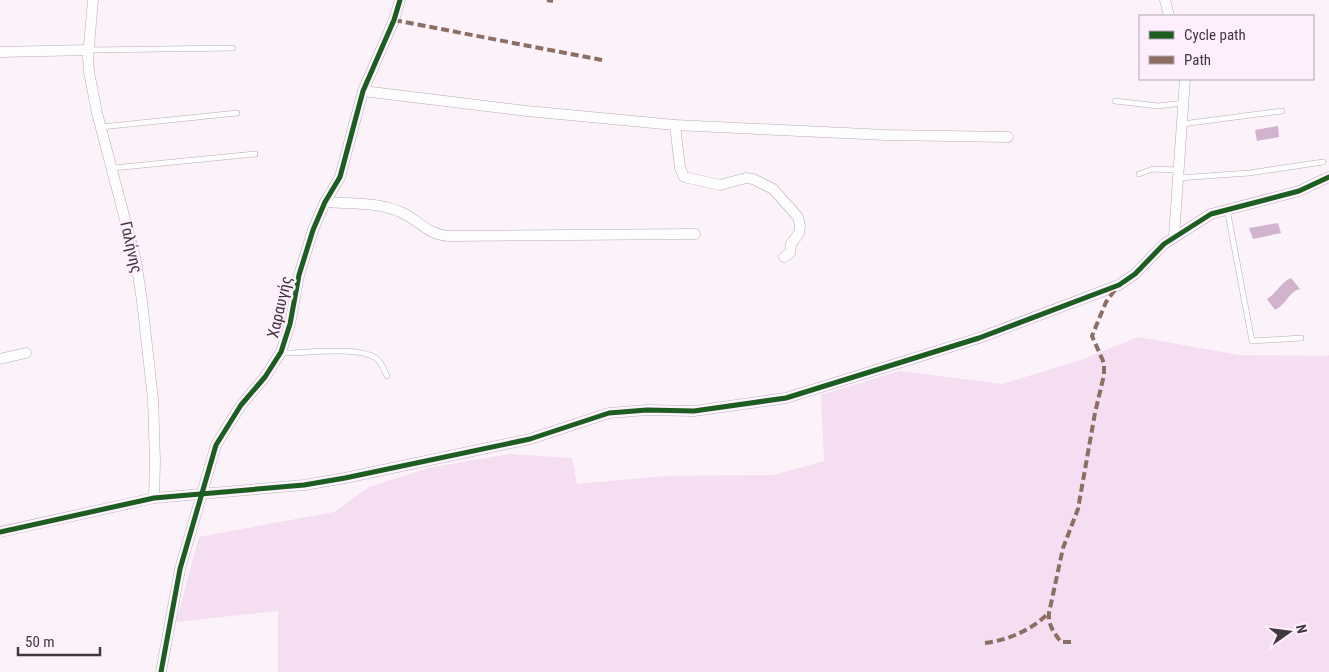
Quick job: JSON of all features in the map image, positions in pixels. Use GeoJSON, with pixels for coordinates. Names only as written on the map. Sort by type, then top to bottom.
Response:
{"type":"FeatureCollection","features":[{"type":"Feature","properties":{"kind":"street","name":"Γαλήνης"},"geometry":{"type":"LineString","coordinates":[[93,0],[89,72],[136,261],[153,399],[156,461],[154,498]]}},
{"type":"Feature","properties":{"kind":"street","name":"Χαραυγής"},"geometry":{"type":"LineString","coordinates":[[161,672],[180,569],[216,444],[241,405],[265,377],[280,353],[290,324],[299,275],[325,202],[340,177],[363,91],[394,20],[400,0]]}},
{"type":"Feature","properties":{"kind":"street"},"geometry":{"type":"LineString","coordinates":[[1165,0],[1169,15]]}},
{"type":"Feature","properties":{"kind":"street"},"geometry":{"type":"LineString","coordinates":[[0,52],[89,50]]}},
{"type":"Feature","properties":{"kind":"street"},"geometry":{"type":"LineString","coordinates":[[1174,236],[1185,80]]}},
{"type":"Feature","properties":{"kind":"street"},"geometry":{"type":"LineString","coordinates":[[363,91],[527,111],[676,125],[886,135],[1008,136]]}},
{"type":"Feature","properties":{"kind":"street"},"geometry":{"type":"LineString","coordinates":[[676,125],[680,168],[684,177],[720,185],[738,180],[753,179],[781,195],[798,218],[800,226],[799,233],[790,244],[790,253],[784,257]]}},
{"type":"Feature","properties":{"kind":"street"},"geometry":{"type":"LineString","coordinates":[[0,532],[154,498],[266,489],[345,478],[530,440],[609,414],[648,410],[694,411],[794,396],[979,338],[1119,285],[1135,274],[1174,236],[1211,214],[1227,208],[1299,191],[1329,177]]}},
{"type":"Feature","properties":{"kind":"street"},"geometry":{"type":"LineString","coordinates":[[325,202],[389,208],[411,218],[430,233],[448,236],[695,234]]}},
{"type":"Feature","properties":{"kind":"street"},"geometry":{"type":"LineString","coordinates":[[0,359],[26,353]]}},
{"type":"Feature","properties":{"kind":"lane"},"geometry":{"type":"LineString","coordinates":[[89,50],[233,48]]}},
{"type":"Feature","properties":{"kind":"lane"},"geometry":{"type":"LineString","coordinates":[[1115,101],[1158,106],[1183,103]]}},
{"type":"Feature","properties":{"kind":"lane"},"geometry":{"type":"LineString","coordinates":[[1181,124],[1282,111]]}},
{"type":"Feature","properties":{"kind":"lane"},"geometry":{"type":"LineString","coordinates":[[102,127],[237,113]]}},
{"type":"Feature","properties":{"kind":"lane"},"geometry":{"type":"LineString","coordinates":[[113,168],[255,154]]}},
{"type":"Feature","properties":{"kind":"lane"},"geometry":{"type":"LineString","coordinates":[[1140,174],[1154,169],[1178,174],[1249,173],[1323,162]]}},
{"type":"Feature","properties":{"kind":"lane"},"geometry":{"type":"LineString","coordinates":[[1227,208],[1252,341],[1301,338]]}},
{"type":"Feature","properties":{"kind":"lane"},"geometry":{"type":"LineString","coordinates":[[280,353],[349,352],[366,354],[376,358],[387,376]]}},
{"type":"Feature","properties":{"kind":"shaded area"},"geometry":{"type":"Polygon","coordinates":[[[1278,126],[1279,137],[1257,141],[1255,130],[1278,126]]]}},
{"type":"Feature","properties":{"kind":"shaded area"},"geometry":{"type":"Polygon","coordinates":[[[1278,223],[1281,233],[1253,239],[1249,228],[1278,223]]]}},
{"type":"Feature","properties":{"kind":"shaded area"},"geometry":{"type":"Polygon","coordinates":[[[1291,278],[1300,289],[1275,310],[1267,299],[1284,282],[1291,278]]]}},
{"type":"Feature","properties":{"kind":"shaded area"},"geometry":{"type":"Polygon","coordinates":[[[1138,337],[1239,355],[1329,355],[1329,672],[278,672],[278,611],[176,622],[199,537],[334,512],[369,487],[428,468],[510,454],[572,458],[577,484],[666,476],[774,475],[824,461],[821,395],[899,371],[1002,384],[1078,361],[1138,337]]]}},
{"type":"Feature","properties":{"kind":"marked path"},"geometry":{"type":"LineString","coordinates":[[547,0],[553,1]]}},
{"type":"Feature","properties":{"kind":"marked path"},"geometry":{"type":"LineString","coordinates":[[394,20],[602,60]]}},
{"type":"Feature","properties":{"kind":"marked path"},"geometry":{"type":"LineString","coordinates":[[1071,642],[1061,642],[1058,639],[1051,625],[1049,613],[1063,548],[1078,509],[1095,413],[1104,375],[1104,363],[1092,336],[1106,302],[1117,287]]}},
{"type":"Feature","properties":{"kind":"marked path"},"geometry":{"type":"LineString","coordinates":[[985,643],[1019,633],[1049,613]]}},
{"type":"Feature","properties":{"kind":"cycle path"},"geometry":{"type":"LineString","coordinates":[[161,672],[180,569],[216,445],[241,405],[265,377],[281,352],[290,324],[299,275],[313,230],[325,202],[340,177],[363,91],[394,20],[400,0]]}},
{"type":"Feature","properties":{"kind":"cycle path"},"geometry":{"type":"LineString","coordinates":[[0,532],[154,498],[304,485],[345,478],[530,439],[609,413],[647,410],[694,411],[786,398],[979,338],[1119,285],[1135,274],[1164,244],[1211,214],[1299,191],[1329,177]]}}]}
